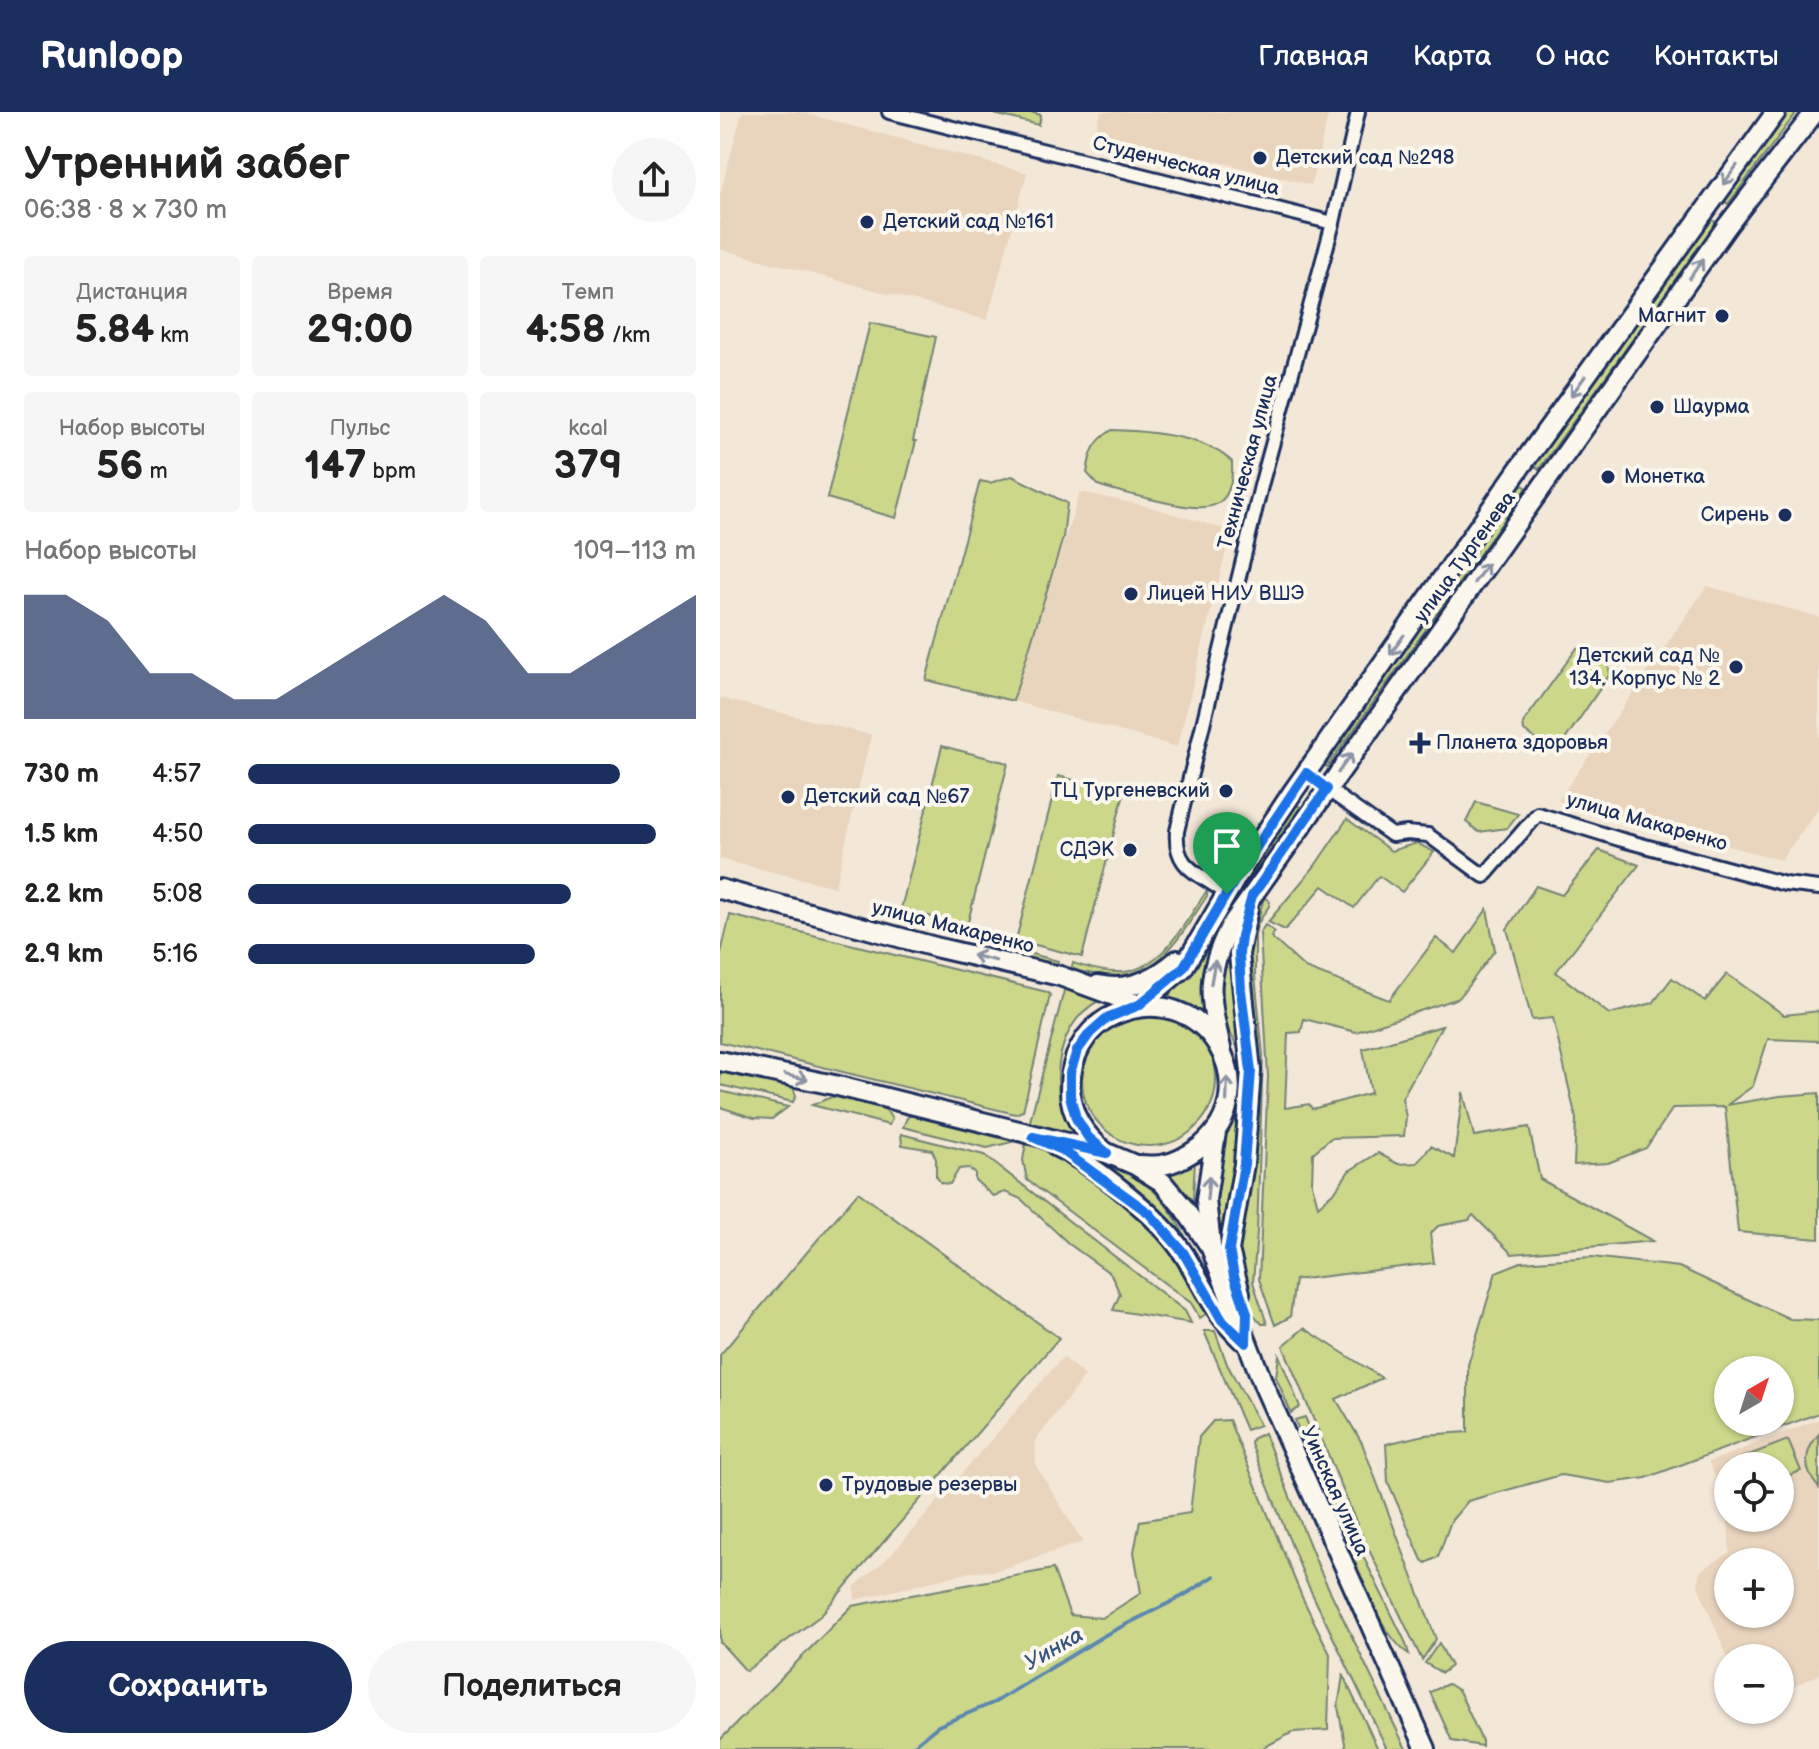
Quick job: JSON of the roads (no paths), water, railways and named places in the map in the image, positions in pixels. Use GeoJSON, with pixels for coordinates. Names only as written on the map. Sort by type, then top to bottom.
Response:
{"type":"FeatureCollection","features":[{"type":"Feature","properties":{"kind":"main road","name":"улица Тургенева"},"geometry":{"type":"LineString","coordinates":[[1139,1005],[1183,968],[1306,773],[1521,466],[1776,112]]}},
{"type":"Feature","properties":{"kind":"main road","name":"улица Тургенева"},"geometry":{"type":"LineString","coordinates":[[1221,1048],[1210,1000],[1212,969],[1230,927],[1731,221],[1815,112]]}},
{"type":"Feature","properties":{"kind":"main road"},"geometry":{"type":"LineString","coordinates":[[1709,205],[1731,221]]}},
{"type":"Feature","properties":{"kind":"main road"},"geometry":{"type":"LineString","coordinates":[[1521,466],[1544,484]]}},
{"type":"Feature","properties":{"kind":"main road"},"geometry":{"type":"LineString","coordinates":[[1306,773],[1327,789]]}},
{"type":"Feature","properties":{"kind":"main road","name":"улица Макаренко"},"geometry":{"type":"LineString","coordinates":[[721,892],[1060,976],[1139,1005]]}},
{"type":"Feature","properties":{"kind":"main road"},"geometry":{"type":"LineString","coordinates":[[1246,1343],[1247,1313],[1229,1250],[1244,1164],[1250,1094],[1251,1060],[1239,954],[1252,896]]}},
{"type":"Feature","properties":{"kind":"main road"},"geometry":{"type":"LineString","coordinates":[[1060,976],[1109,987],[1137,984],[1175,962],[1203,934]]}},
{"type":"Feature","properties":{"kind":"main road"},"geometry":{"type":"LineString","coordinates":[[1107,1153],[1088,1137],[1076,1118],[1070,1096],[1070,1073],[1077,1051],[1090,1033],[1107,1018],[1139,1005],[1173,1009],[1194,1019],[1221,1048],[1230,1089],[1224,1116],[1209,1139],[1188,1156],[1162,1165],[1135,1165]]}},
{"type":"Feature","properties":{"kind":"main road"},"geometry":{"type":"LineString","coordinates":[[720,1061],[834,1085],[1107,1153],[1135,1165],[1162,1182],[1211,1248]]}},
{"type":"Feature","properties":{"kind":"main road"},"geometry":{"type":"LineString","coordinates":[[1211,1248],[1206,1200],[1217,1128]]}},
{"type":"Feature","properties":{"kind":"main road"},"geometry":{"type":"LineString","coordinates":[[1033,1137],[1072,1156],[1149,1213],[1183,1252],[1222,1320],[1246,1343]]}},
{"type":"Feature","properties":{"kind":"main road","name":"Уинская улица"},"geometry":{"type":"LineString","coordinates":[[1211,1248],[1246,1343],[1426,1749]]}},
{"type":"Feature","properties":{"kind":"street","name":"Студенческая улица"},"geometry":{"type":"LineString","coordinates":[[889,112],[1333,223]]}},
{"type":"Feature","properties":{"kind":"street","name":"Техническая улица"},"geometry":{"type":"LineString","coordinates":[[1227,894],[1181,861],[1176,847],[1177,831],[1262,482],[1333,223],[1358,112]]}},
{"type":"Feature","properties":{"kind":"street","name":"улица Макаренко"},"geometry":{"type":"LineString","coordinates":[[1327,789],[1392,835],[1428,835],[1484,876],[1538,814],[1785,884],[1819,888]]}},
{"type":"Feature","properties":{"kind":"waterway","name":"Уинка"},"geometry":{"type":"LineString","coordinates":[[909,1749],[938,1726],[995,1702],[1105,1635],[1183,1596],[1214,1576]]}},
{"type":"Feature","properties":{"kind":"place","name":"Детский сад №298"},"geometry":{"type":"Point","coordinates":[1260,158]}},
{"type":"Feature","properties":{"kind":"place","name":"Детский сад №161"},"geometry":{"type":"Point","coordinates":[867,222]}},
{"type":"Feature","properties":{"kind":"place","name":"Магнит"},"geometry":{"type":"Point","coordinates":[1722,316]}},
{"type":"Feature","properties":{"kind":"place","name":"Шаурма"},"geometry":{"type":"Point","coordinates":[1657,407]}},
{"type":"Feature","properties":{"kind":"place","name":"Монетка"},"geometry":{"type":"Point","coordinates":[1608,477]}},
{"type":"Feature","properties":{"kind":"place","name":"Сирень"},"geometry":{"type":"Point","coordinates":[1785,515]}},
{"type":"Feature","properties":{"kind":"place","name":"Лицей НИУ ВШЭ"},"geometry":{"type":"Point","coordinates":[1131,594]}},
{"type":"Feature","properties":{"kind":"place","name":"Детский сад № 134. Корпус № 2"},"geometry":{"type":"Point","coordinates":[1736,667]}},
{"type":"Feature","properties":{"kind":"place","name":"Планета здоровья"},"geometry":{"type":"Point","coordinates":[1420,743]}},
{"type":"Feature","properties":{"kind":"place","name":"ТЦ Тургеневский"},"geometry":{"type":"Point","coordinates":[1226,791]}},
{"type":"Feature","properties":{"kind":"place","name":"Детский сад №67"},"geometry":{"type":"Point","coordinates":[788,797]}},
{"type":"Feature","properties":{"kind":"place","name":"СДЭК"},"geometry":{"type":"Point","coordinates":[1130,850]}},
{"type":"Feature","properties":{"kind":"place","name":"Трудовые резервы"},"geometry":{"type":"Point","coordinates":[826,1485]}}]}
